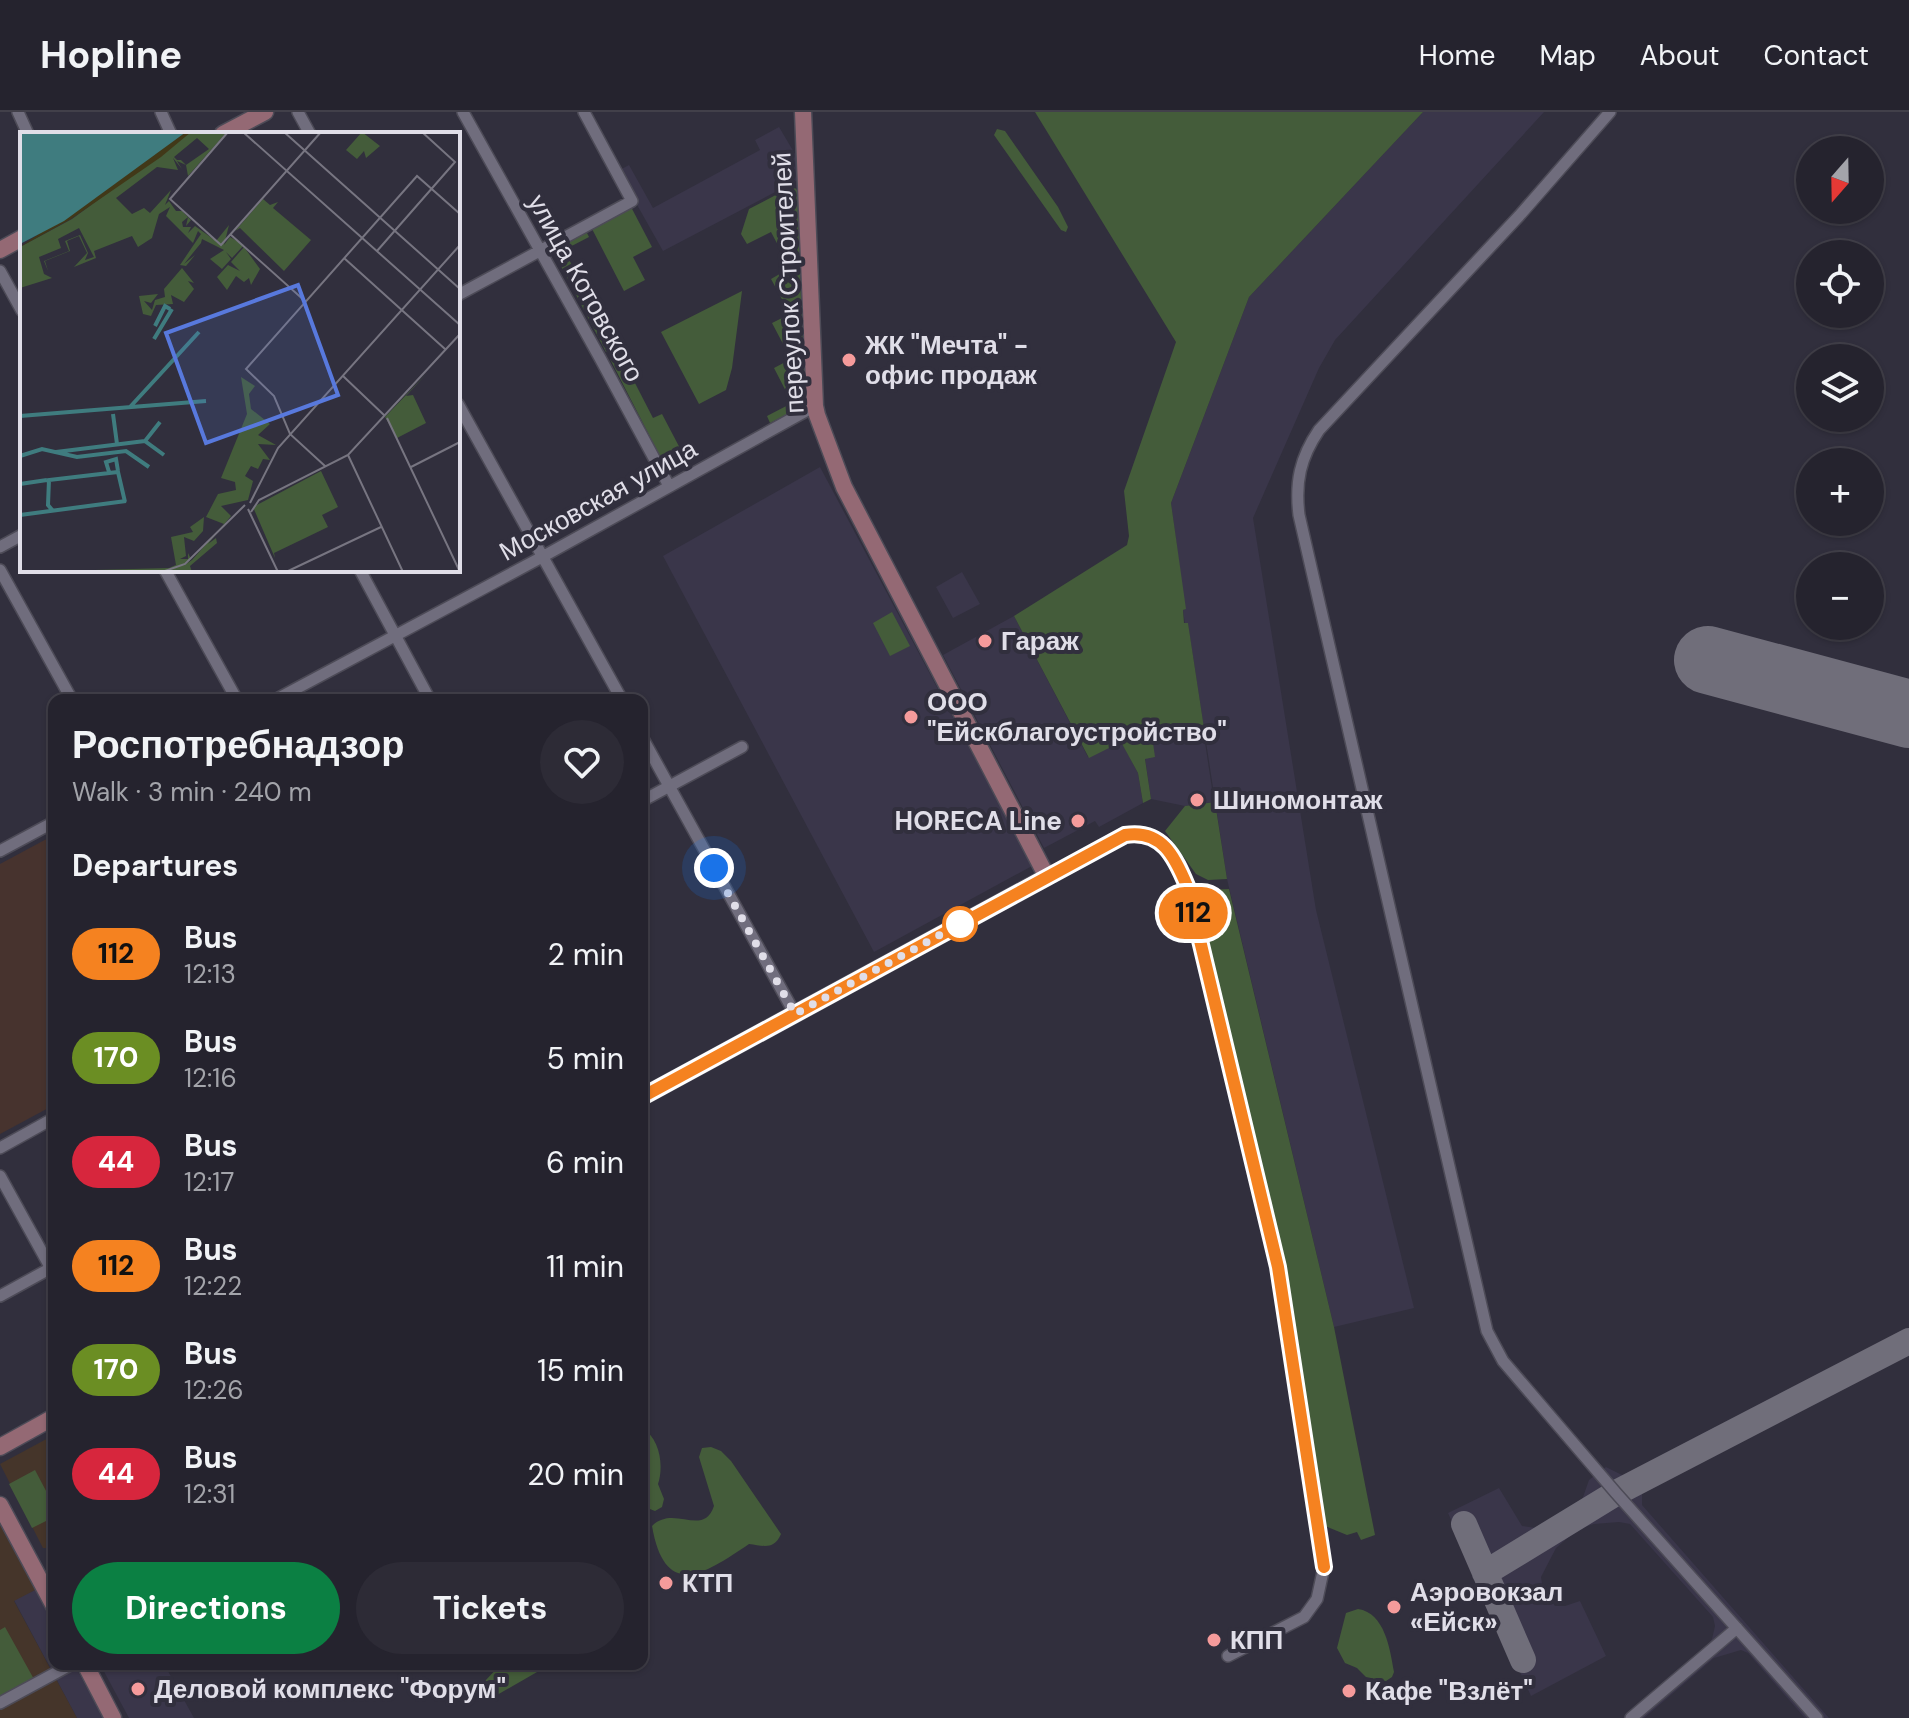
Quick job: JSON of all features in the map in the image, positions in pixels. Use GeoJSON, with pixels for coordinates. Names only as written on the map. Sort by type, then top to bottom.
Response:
{"type":"FeatureCollection","features":[{"type":"Feature","properties":{"kind":"street"},"geometry":{"type":"LineString","coordinates":[[18,112],[27,132]]}},
{"type":"Feature","properties":{"kind":"street"},"geometry":{"type":"LineString","coordinates":[[161,112],[170,132]]}},
{"type":"Feature","properties":{"kind":"street"},"geometry":{"type":"LineString","coordinates":[[227,132],[265,112]]}},
{"type":"Feature","properties":{"kind":"street"},"geometry":{"type":"LineString","coordinates":[[298,112],[309,132]]}},
{"type":"Feature","properties":{"kind":"street","name":"улица Котовского"},"geometry":{"type":"LineString","coordinates":[[463,112],[669,486]]}},
{"type":"Feature","properties":{"kind":"street"},"geometry":{"type":"LineString","coordinates":[[460,294],[632,201],[584,112]]}},
{"type":"Feature","properties":{"kind":"street","name":"переулок Строителей"},"geometry":{"type":"LineString","coordinates":[[803,112],[815,406],[829,453],[1047,877]]}},
{"type":"Feature","properties":{"kind":"street"},"geometry":{"type":"LineString","coordinates":[[1610,112],[1487,250],[1319,430],[1303,459],[1297,485],[1298,501],[1487,1331],[1503,1361],[1817,1718]]}},
{"type":"Feature","properties":{"kind":"street"},"geometry":{"type":"LineString","coordinates":[[0,250],[20,239]]}},
{"type":"Feature","properties":{"kind":"street"},"geometry":{"type":"LineString","coordinates":[[0,271],[20,307]]}},
{"type":"Feature","properties":{"kind":"street","name":"Московская улица"},"geometry":{"type":"LineString","coordinates":[[286,694],[815,406]]}},
{"type":"Feature","properties":{"kind":"street"},"geometry":{"type":"LineString","coordinates":[[460,408],[619,694]]}},
{"type":"Feature","properties":{"kind":"street"},"geometry":{"type":"LineString","coordinates":[[0,547],[20,536]]}},
{"type":"Feature","properties":{"kind":"street"},"geometry":{"type":"LineString","coordinates":[[0,570],[69,694]]}},
{"type":"Feature","properties":{"kind":"street"},"geometry":{"type":"LineString","coordinates":[[166,572],[234,694]]}},
{"type":"Feature","properties":{"kind":"street"},"geometry":{"type":"LineString","coordinates":[[361,572],[427,694]]}},
{"type":"Feature","properties":{"kind":"street"},"geometry":{"type":"LineString","coordinates":[[648,798],[742,747]]}},
{"type":"Feature","properties":{"kind":"street"},"geometry":{"type":"LineString","coordinates":[[648,748],[795,1014]]}},
{"type":"Feature","properties":{"kind":"street"},"geometry":{"type":"LineString","coordinates":[[0,851],[48,825]]}},
{"type":"Feature","properties":{"kind":"street"},"geometry":{"type":"LineString","coordinates":[[648,1090],[1125,835],[1150,836],[1163,843],[1173,854],[1183,876],[1278,1267],[1324,1567],[1317,1599],[1304,1617],[1228,1656]]}},
{"type":"Feature","properties":{"kind":"street"},"geometry":{"type":"LineString","coordinates":[[0,1148],[48,1121]]}},
{"type":"Feature","properties":{"kind":"street"},"geometry":{"type":"LineString","coordinates":[[0,1176],[48,1262]]}},
{"type":"Feature","properties":{"kind":"street"},"geometry":{"type":"LineString","coordinates":[[0,1296],[48,1273]]}},
{"type":"Feature","properties":{"kind":"street"},"geometry":{"type":"LineString","coordinates":[[0,1447],[48,1420]]}},
{"type":"Feature","properties":{"kind":"street"},"geometry":{"type":"LineString","coordinates":[[0,1505],[48,1595]]}},
{"type":"Feature","properties":{"kind":"street"},"geometry":{"type":"LineString","coordinates":[[1631,1718],[1737,1628]]}},
{"type":"Feature","properties":{"kind":"street"},"geometry":{"type":"LineString","coordinates":[[0,1703],[61,1670]]}},
{"type":"Feature","properties":{"kind":"street"},"geometry":{"type":"LineString","coordinates":[[88,1670],[113,1718]]}},
{"type":"Feature","properties":{"kind":"shaded area"},"geometry":{"type":"Polygon","coordinates":[[[1423,112],[1544,112],[1335,340],[1319,368],[1253,518],[1316,910],[1414,1308],[1334,1327],[1227,879],[1188,624],[1185,624],[1171,503],[1249,297],[1423,112]]]}},
{"type":"Feature","properties":{"kind":"shaded area"},"geometry":{"type":"Polygon","coordinates":[[[779,127],[798,159],[798,180],[663,251],[618,171],[629,165],[653,208],[760,150],[755,140],[779,127]]]}},
{"type":"Feature","properties":{"kind":"shaded area"},"geometry":{"type":"Polygon","coordinates":[[[820,467],[1032,866],[874,952],[663,556],[820,467]]]}},
{"type":"Feature","properties":{"kind":"shaded area"},"geometry":{"type":"Polygon","coordinates":[[[962,572],[980,604],[953,618],[936,587],[962,572]]]}},
{"type":"Feature","properties":{"kind":"shaded area"},"geometry":{"type":"Polygon","coordinates":[[[1014,616],[1088,757],[1121,741],[1138,773],[1143,803],[1099,827],[1095,821],[1044,848],[943,655],[1014,616]]]}},
{"type":"Feature","properties":{"kind":"shaded area"},"geometry":{"type":"Polygon","coordinates":[[[1203,729],[1214,802],[1185,806],[1151,799],[1145,758],[1152,736],[1203,729]]]}},
{"type":"Feature","properties":{"kind":"shaded area"},"geometry":{"type":"Polygon","coordinates":[[[48,838],[48,1108],[0,1134],[0,864],[48,838]]]}},
{"type":"Feature","properties":{"kind":"shaded area"},"geometry":{"type":"Polygon","coordinates":[[[1715,1427],[1728,1446],[1642,1492],[1642,1505],[1829,1718],[1805,1718],[1748,1653],[1741,1650],[1714,1658],[1644,1718],[1623,1718],[1708,1646],[1715,1626],[1713,1617],[1630,1524],[1619,1522],[1578,1529],[1556,1548],[1541,1577],[1543,1590],[1555,1606],[1580,1601],[1606,1656],[1531,1696],[1448,1513],[1499,1488],[1522,1526],[1543,1529],[1569,1515],[1582,1500],[1589,1480],[1606,1467],[1626,1477],[1715,1427]]]}},
{"type":"Feature","properties":{"kind":"shaded area"},"geometry":{"type":"Polygon","coordinates":[[[48,1438],[48,1548],[43,1548],[0,1464],[48,1438]]]}},
{"type":"Feature","properties":{"kind":"shaded area"},"geometry":{"type":"Polygon","coordinates":[[[0,1525],[35,1590],[14,1601],[48,1664],[48,1670],[51,1670],[77,1718],[0,1718],[0,1525]]]}},
{"type":"Feature","properties":{"kind":"shaded area"},"geometry":{"type":"Polygon","coordinates":[[[35,1590],[48,1615],[48,1664],[14,1600],[35,1590]]]}},
{"type":"Feature","properties":{"kind":"shaded area"},"geometry":{"type":"Polygon","coordinates":[[[51,1670],[77,1670],[103,1718],[77,1718],[51,1670]]]}},
{"type":"Feature","properties":{"kind":"shaded area"},"geometry":{"type":"Polygon","coordinates":[[[103,1670],[167,1670],[194,1718],[129,1718],[103,1670]]]}},
{"type":"Feature","properties":{"kind":"green space"},"geometry":{"type":"Polygon","coordinates":[[[1035,112],[1423,112],[1249,297],[1171,503],[1186,609],[1183,610],[1184,623],[1188,623],[1204,728],[1152,736],[1155,757],[1145,759],[1151,799],[1143,803],[1138,773],[1121,742],[1089,758],[1014,616],[1127,545],[1129,536],[1124,491],[1176,342],[1035,112]]]}},
{"type":"Feature","properties":{"kind":"green space"},"geometry":{"type":"Polygon","coordinates":[[[997,129],[1005,131],[1058,207],[1068,227],[1066,232],[1061,230],[994,135],[997,129]]]}},
{"type":"Feature","properties":{"kind":"green space"},"geometry":{"type":"Polygon","coordinates":[[[793,186],[797,190],[805,405],[770,423],[767,416],[792,403],[774,368],[791,359],[772,323],[790,314],[771,279],[790,268],[771,232],[747,244],[741,234],[749,209],[793,186]]]}},
{"type":"Feature","properties":{"kind":"green space"},"geometry":{"type":"Polygon","coordinates":[[[630,205],[652,247],[633,257],[645,280],[624,291],[590,225],[630,205]]]}},
{"type":"Feature","properties":{"kind":"green space"},"geometry":{"type":"Polygon","coordinates":[[[585,229],[589,237],[564,250],[615,347],[606,352],[551,247],[585,229]]]}},
{"type":"Feature","properties":{"kind":"green space"},"geometry":{"type":"Polygon","coordinates":[[[742,291],[732,368],[726,390],[699,404],[661,332],[742,291]]]}},
{"type":"Feature","properties":{"kind":"green space"},"geometry":{"type":"Polygon","coordinates":[[[620,354],[653,418],[662,414],[683,454],[664,464],[610,359],[620,354]]]}},
{"type":"Feature","properties":{"kind":"green space"},"geometry":{"type":"Polygon","coordinates":[[[892,612],[910,646],[890,656],[873,623],[892,612]]]}},
{"type":"Feature","properties":{"kind":"green space"},"geometry":{"type":"Polygon","coordinates":[[[1215,802],[1227,879],[1208,880],[1196,874],[1165,831],[1185,806],[1215,802]]]}},
{"type":"Feature","properties":{"kind":"green space"},"geometry":{"type":"Polygon","coordinates":[[[1229,889],[1334,1327],[1375,1535],[1361,1540],[1357,1532],[1347,1535],[1325,1526],[1288,1278],[1195,905],[1197,896],[1203,890],[1229,889]]]}},
{"type":"Feature","properties":{"kind":"green space"},"geometry":{"type":"Polygon","coordinates":[[[648,1433],[657,1445],[661,1469],[658,1484],[664,1499],[662,1507],[655,1511],[648,1508],[648,1433]]]}},
{"type":"Feature","properties":{"kind":"green space"},"geometry":{"type":"Polygon","coordinates":[[[702,1448],[721,1451],[731,1461],[781,1534],[772,1545],[749,1544],[702,1571],[677,1573],[666,1565],[658,1550],[652,1526],[669,1518],[695,1521],[709,1515],[714,1506],[699,1457],[702,1448]]]}},
{"type":"Feature","properties":{"kind":"green space"},"geometry":{"type":"Polygon","coordinates":[[[35,1470],[48,1495],[48,1524],[46,1521],[32,1528],[9,1484],[35,1470]]]}},
{"type":"Feature","properties":{"kind":"green space"},"geometry":{"type":"Polygon","coordinates":[[[1358,1609],[1374,1617],[1385,1633],[1394,1672],[1386,1681],[1366,1677],[1357,1668],[1345,1663],[1337,1648],[1346,1613],[1358,1609]]]}},
{"type":"Feature","properties":{"kind":"green space"},"geometry":{"type":"Polygon","coordinates":[[[5,1627],[35,1681],[0,1700],[0,1630],[5,1627]]]}},
{"type":"Feature","properties":{"kind":"green space"},"geometry":{"type":"Polygon","coordinates":[[[495,1670],[541,1670],[497,1695],[489,1693],[485,1681],[495,1670]]]}},
{"type":"Feature","properties":{"kind":"taxiway"},"geometry":{"type":"LineString","coordinates":[[1485,1573],[1616,1493],[1909,1341]]}},
{"type":"Feature","properties":{"kind":"taxiway"},"geometry":{"type":"LineString","coordinates":[[1464,1524],[1523,1660]]}},
{"type":"Feature","properties":{"kind":"runway"},"geometry":{"type":"LineString","coordinates":[[1708,660],[1909,714]]}},
{"type":"Feature","properties":{"kind":"bus line","name":"112"},"geometry":{"type":"LineString","coordinates":[[648,1094],[1125,835],[1146,835],[1163,843],[1173,854],[1187,886],[1278,1267],[1324,1567]]}},
{"type":"Feature","properties":{"kind":"place","name":"ЖК \"Мечта\" - офис продаж"},"geometry":{"type":"Point","coordinates":[849,360]}},
{"type":"Feature","properties":{"kind":"place","name":"Гараж"},"geometry":{"type":"Point","coordinates":[985,641]}},
{"type":"Feature","properties":{"kind":"place","name":"ООО \"Ейскблагоустройство\""},"geometry":{"type":"Point","coordinates":[911,717]}},
{"type":"Feature","properties":{"kind":"place","name":"Шиномонтаж"},"geometry":{"type":"Point","coordinates":[1197,800]}},
{"type":"Feature","properties":{"kind":"place","name":"HORECA Line"},"geometry":{"type":"Point","coordinates":[1078,821]}},
{"type":"Feature","properties":{"kind":"place","name":"КТП"},"geometry":{"type":"Point","coordinates":[666,1583]}},
{"type":"Feature","properties":{"kind":"place","name":"Аэровокзал «Ейск»"},"geometry":{"type":"Point","coordinates":[1394,1607]}},
{"type":"Feature","properties":{"kind":"place","name":"КПП"},"geometry":{"type":"Point","coordinates":[1214,1640]}},
{"type":"Feature","properties":{"kind":"place","name":"Деловой комплекс \"Форум\""},"geometry":{"type":"Point","coordinates":[138,1689]}},
{"type":"Feature","properties":{"kind":"place","name":"Кафе \"Взлёт\""},"geometry":{"type":"Point","coordinates":[1349,1691]}},
{"type":"Feature","properties":{"kind":"route"},"geometry":{"type":"LineString","coordinates":[[714,868],[795,1014],[960,924]]}}]}
